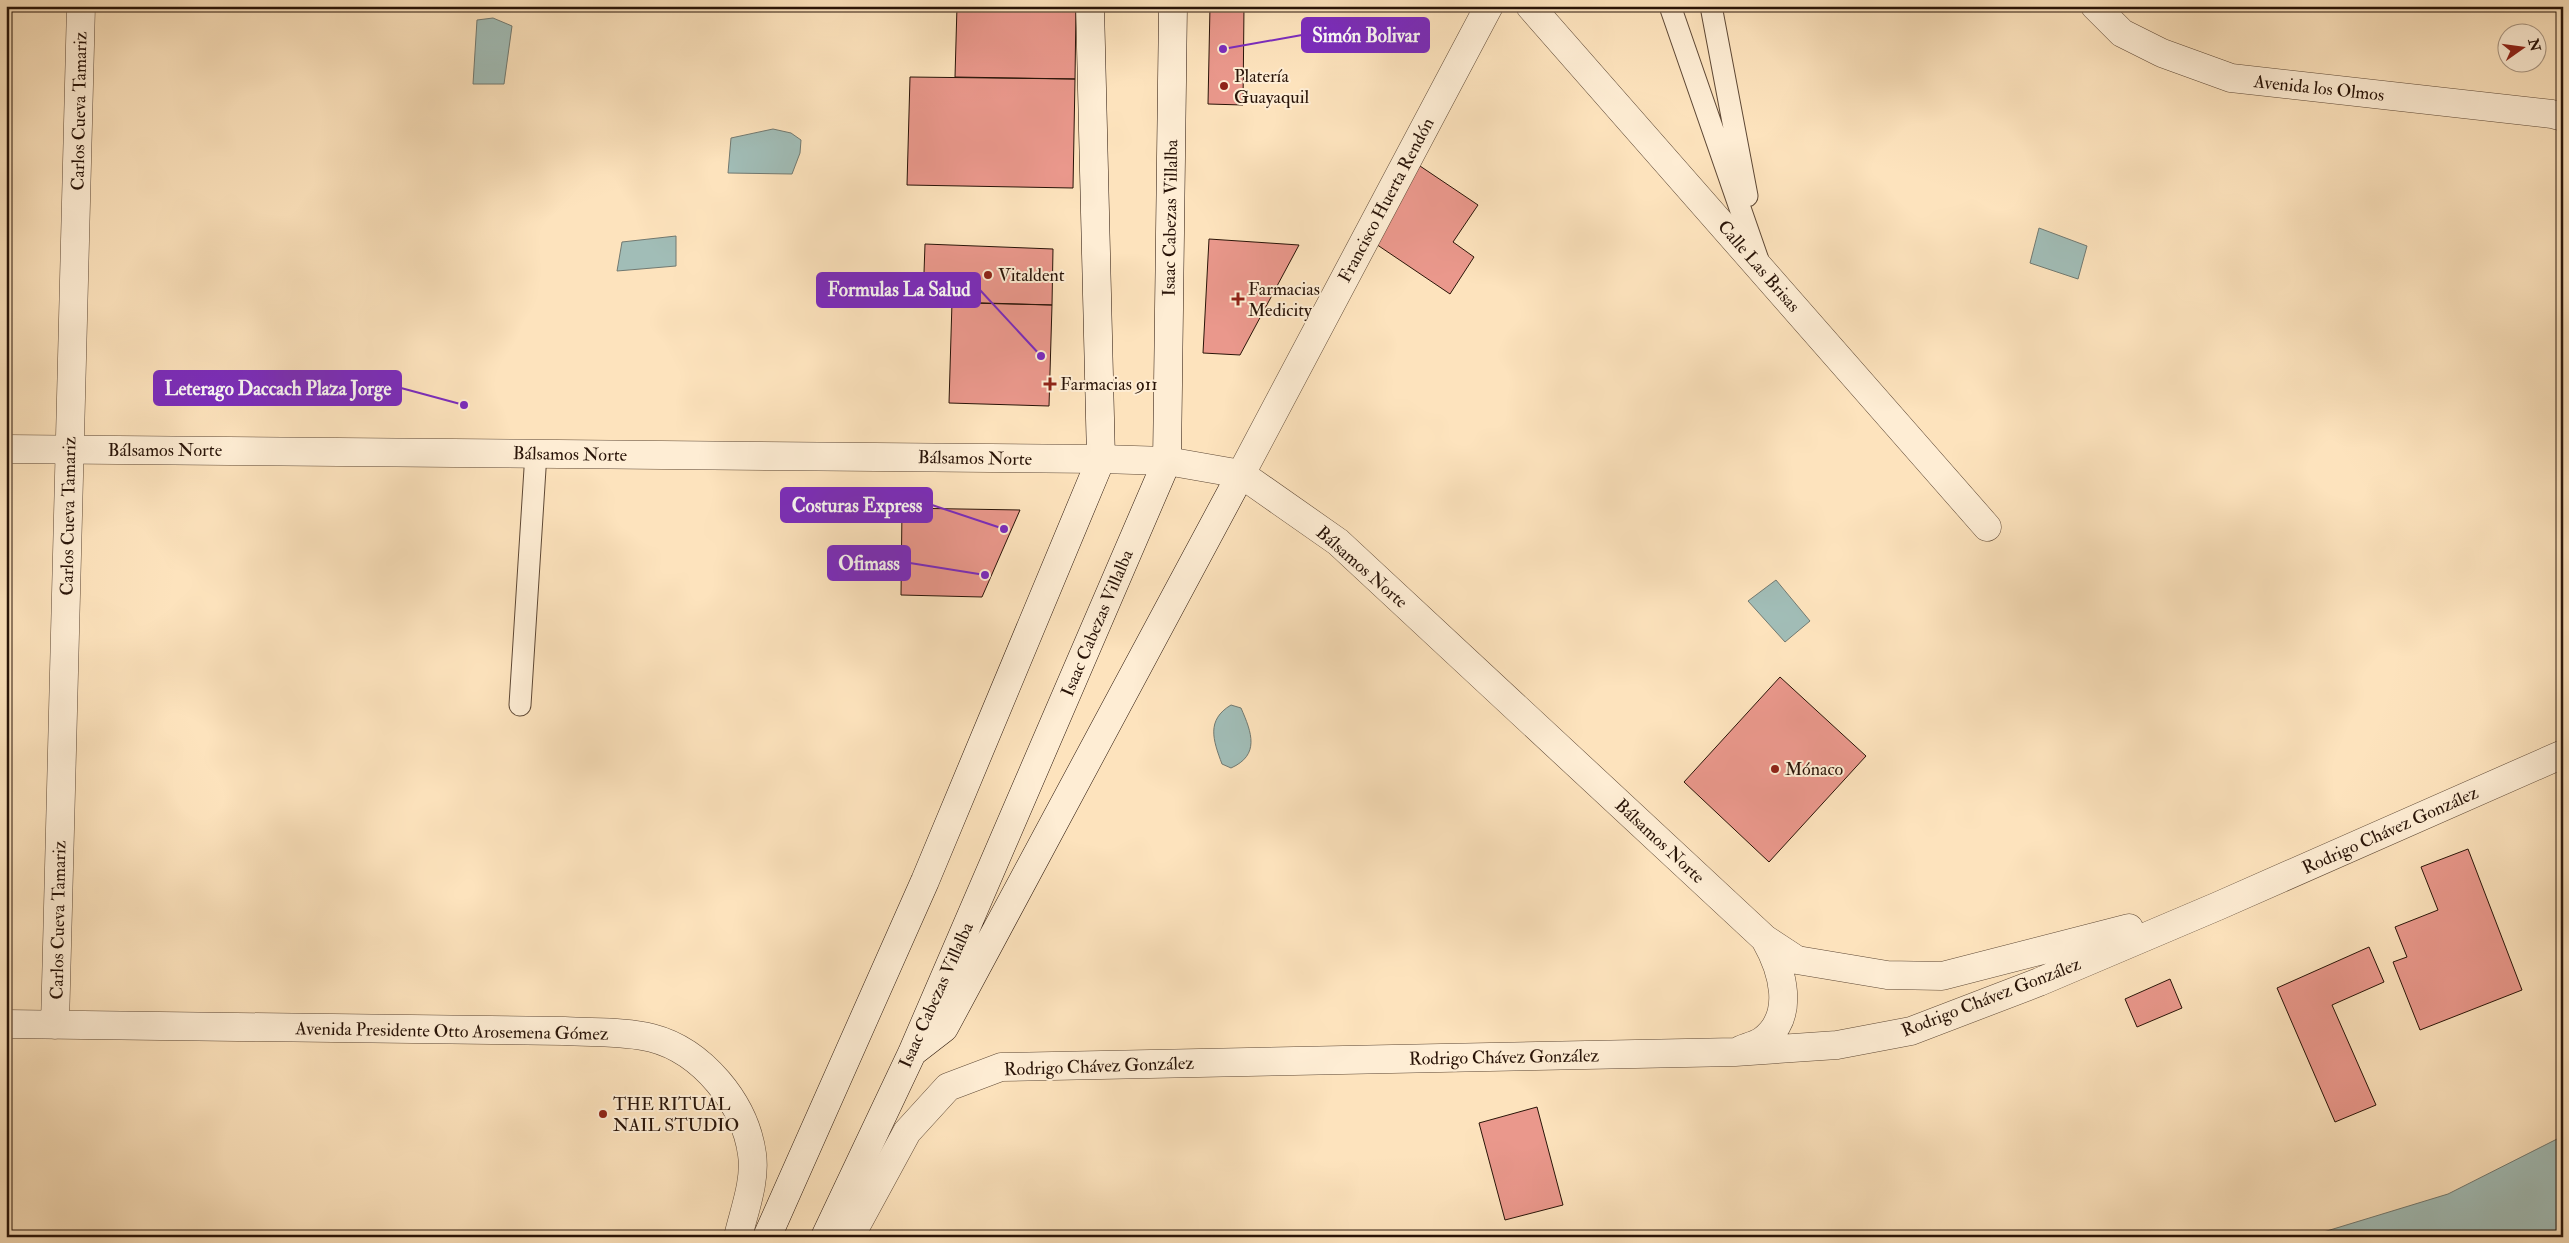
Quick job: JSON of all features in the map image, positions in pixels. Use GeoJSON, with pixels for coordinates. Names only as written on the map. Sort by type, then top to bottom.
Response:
{"type":"FeatureCollection","features":[{"type":"Feature","properties":{"kind":"street","name":"Carlos Cueva Tamariz"},"geometry":{"type":"LineString","coordinates":[[55,1025],[81,6]]}},
{"type":"Feature","properties":{"kind":"street"},"geometry":{"type":"LineString","coordinates":[[767,1237],[925,881],[1101,459],[1090,6]]}},
{"type":"Feature","properties":{"kind":"street","name":"Isaac Cabezas Villalba"},"geometry":{"type":"LineString","coordinates":[[852,1206],[912,1053],[1167,461],[1173,6]]}},
{"type":"Feature","properties":{"kind":"street","name":"Francisco Huerta Rendón"},"geometry":{"type":"LineString","coordinates":[[912,1053],[944,1028],[1489,6]]}},
{"type":"Feature","properties":{"kind":"street","name":"Calle Las Brisas"},"geometry":{"type":"LineString","coordinates":[[1530,6],[1987,526]]}},
{"type":"Feature","properties":{"kind":"street","name":"Avenida los Olmos"},"geometry":{"type":"LineString","coordinates":[[2095,6],[2122,33],[2162,53],[2231,78],[2552,114],[2563,117]]}},
{"type":"Feature","properties":{"kind":"street","name":"Bálsamos Norte"},"geometry":{"type":"LineString","coordinates":[[6,449],[1101,459],[1167,461],[1241,474],[1338,542],[1765,939]]}},
{"type":"Feature","properties":{"kind":"street","name":"Rodrigo Chávez González"},"geometry":{"type":"LineString","coordinates":[[850,1237],[852,1206],[907,1132],[948,1087],[1001,1067],[1736,1052],[1837,1045],[1911,1031],[2039,982],[2218,906],[2563,754]]}},
{"type":"Feature","properties":{"kind":"street","name":"Rodrigo Chávez González"},"geometry":{"type":"LineString","coordinates":[[1765,939],[1797,960],[1887,975],[1942,976],[2218,906]]}},
{"type":"Feature","properties":{"kind":"street"},"geometry":{"type":"LineString","coordinates":[[1736,1052],[1762,1041],[1778,1023],[1784,998],[1783,977],[1776,957],[1765,939]]}},
{"type":"Feature","properties":{"kind":"street","name":"Avenida Presidente Otto Arosemena Gómez"},"geometry":{"type":"LineString","coordinates":[[6,1024],[564,1031],[652,1038],[679,1049],[692,1058],[729,1096],[742,1121],[752,1155],[749,1193],[738,1237]]}},
{"type":"Feature","properties":{"kind":"street"},"geometry":{"type":"LineString","coordinates":[[825,1237],[852,1206]]}},
{"type":"Feature","properties":{"kind":"lane"},"geometry":{"type":"LineString","coordinates":[[1670,6],[1760,268]]}},
{"type":"Feature","properties":{"kind":"lane"},"geometry":{"type":"LineString","coordinates":[[1711,6],[1760,268]]}},
{"type":"Feature","properties":{"kind":"lane"},"geometry":{"type":"LineString","coordinates":[[520,705],[536,454]]}},
{"type":"Feature","properties":{"kind":"water"},"geometry":{"type":"Polygon","coordinates":[[[493,18],[512,26],[504,84],[473,84],[477,20],[493,18]]]}},
{"type":"Feature","properties":{"kind":"water"},"geometry":{"type":"Polygon","coordinates":[[[773,129],[791,133],[801,140],[800,153],[792,174],[728,173],[731,138],[773,129]]]}},
{"type":"Feature","properties":{"kind":"water"},"geometry":{"type":"Polygon","coordinates":[[[2039,228],[2087,246],[2078,279],[2030,263],[2039,228]]]}},
{"type":"Feature","properties":{"kind":"water"},"geometry":{"type":"Polygon","coordinates":[[[676,236],[676,266],[617,271],[622,242],[676,236]]]}},
{"type":"Feature","properties":{"kind":"water"},"geometry":{"type":"Polygon","coordinates":[[[1776,580],[1810,621],[1785,642],[1748,601],[1776,580]]]}},
{"type":"Feature","properties":{"kind":"water"},"geometry":{"type":"Polygon","coordinates":[[[1231,705],[1241,708],[1248,726],[1251,742],[1250,750],[1246,757],[1231,768],[1222,764],[1214,739],[1214,731],[1218,717],[1231,705]]]}},
{"type":"Feature","properties":{"kind":"water"},"geometry":{"type":"Polygon","coordinates":[[[2563,1136],[2563,1237],[2307,1237],[2448,1194],[2563,1136]]]}},
{"type":"Feature","properties":{"kind":"building"},"geometry":{"type":"Polygon","coordinates":[[[957,6],[1076,6],[1075,79],[955,77],[957,6]]]}},
{"type":"Feature","properties":{"kind":"building"},"geometry":{"type":"Polygon","coordinates":[[[1210,6],[1244,6],[1243,105],[1208,104],[1210,6]]]}},
{"type":"Feature","properties":{"kind":"building"},"geometry":{"type":"Polygon","coordinates":[[[910,77],[1075,79],[1073,188],[907,185],[910,77]]]}},
{"type":"Feature","properties":{"kind":"building"},"geometry":{"type":"Polygon","coordinates":[[[1420,166],[1478,205],[1453,242],[1474,257],[1450,294],[1370,240],[1420,166]]]}},
{"type":"Feature","properties":{"kind":"building","name":"Farmacias Medicity"},"geometry":{"type":"Polygon","coordinates":[[[1209,239],[1299,245],[1240,355],[1203,353],[1209,239]]]}},
{"type":"Feature","properties":{"kind":"building","name":"Vitaldent"},"geometry":{"type":"Polygon","coordinates":[[[925,244],[1053,249],[1052,305],[923,302],[925,244]]]}},
{"type":"Feature","properties":{"kind":"building"},"geometry":{"type":"Polygon","coordinates":[[[952,302],[1052,305],[1049,406],[949,403],[952,302]]]}},
{"type":"Feature","properties":{"kind":"building"},"geometry":{"type":"Polygon","coordinates":[[[902,508],[1020,510],[982,597],[901,595],[902,508]]]}},
{"type":"Feature","properties":{"kind":"building","name":"Mónaco"},"geometry":{"type":"Polygon","coordinates":[[[1780,677],[1866,756],[1769,862],[1684,782],[1780,677]]]}},
{"type":"Feature","properties":{"kind":"building"},"geometry":{"type":"Polygon","coordinates":[[[2468,849],[2522,990],[2420,1030],[2393,962],[2407,957],[2395,927],[2438,910],[2421,867],[2468,849]]]}},
{"type":"Feature","properties":{"kind":"building"},"geometry":{"type":"Polygon","coordinates":[[[2369,947],[2384,982],[2332,1005],[2376,1105],[2335,1122],[2277,988],[2369,947]]]}},
{"type":"Feature","properties":{"kind":"building"},"geometry":{"type":"Polygon","coordinates":[[[2170,979],[2182,1008],[2137,1027],[2125,999],[2170,979]]]}},
{"type":"Feature","properties":{"kind":"building"},"geometry":{"type":"Polygon","coordinates":[[[1537,1107],[1563,1205],[1505,1220],[1479,1123],[1537,1107]]]}},
{"type":"Feature","properties":{"kind":"place","name":"Simón Bolivar"},"geometry":{"type":"Point","coordinates":[1223,49]}},
{"type":"Feature","properties":{"kind":"place","name":"Platería Guayaquil"},"geometry":{"type":"Point","coordinates":[1224,86]}},
{"type":"Feature","properties":{"kind":"place","name":"Vitaldent"},"geometry":{"type":"Point","coordinates":[988,275]}},
{"type":"Feature","properties":{"kind":"place","name":"Farmacias Medicity"},"geometry":{"type":"Point","coordinates":[1238,299]}},
{"type":"Feature","properties":{"kind":"place","name":"Formulas La Salud"},"geometry":{"type":"Point","coordinates":[1041,356]}},
{"type":"Feature","properties":{"kind":"place","name":"Farmacias 911"},"geometry":{"type":"Point","coordinates":[1050,384]}},
{"type":"Feature","properties":{"kind":"place","name":"Leterago Daccach Plaza Jorge"},"geometry":{"type":"Point","coordinates":[464,405]}},
{"type":"Feature","properties":{"kind":"place","name":"Costuras Express"},"geometry":{"type":"Point","coordinates":[1004,529]}},
{"type":"Feature","properties":{"kind":"place","name":"Ofimass"},"geometry":{"type":"Point","coordinates":[985,575]}},
{"type":"Feature","properties":{"kind":"place","name":"Mónaco"},"geometry":{"type":"Point","coordinates":[1775,769]}},
{"type":"Feature","properties":{"kind":"place","name":"THE RITUAL NAIL STUDIO"},"geometry":{"type":"Point","coordinates":[603,1114]}}]}
